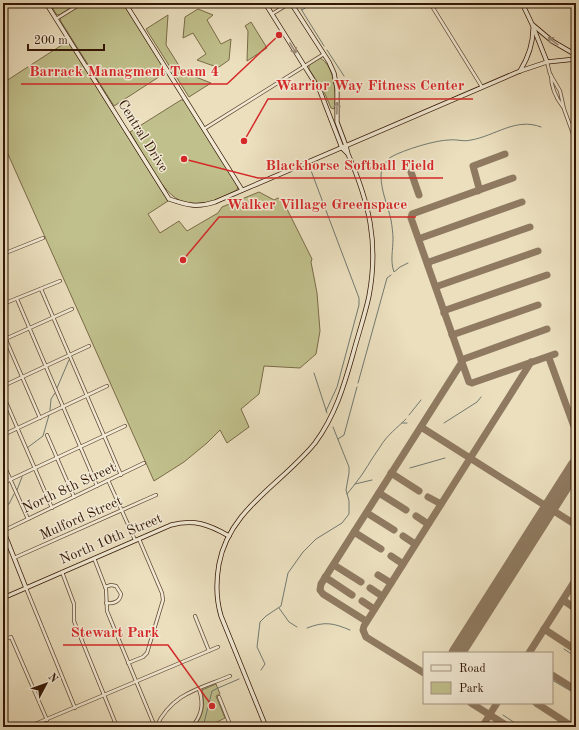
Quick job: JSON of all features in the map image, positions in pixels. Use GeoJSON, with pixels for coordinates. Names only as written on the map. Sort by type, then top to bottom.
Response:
{"type":"FeatureCollection","features":[{"type":"Feature","properties":{"kind":"street","name":"Central Drive"},"geometry":{"type":"LineString","coordinates":[[46,3],[169,199],[189,205],[200,206],[215,202],[242,190]]}},
{"type":"Feature","properties":{"kind":"street"},"geometry":{"type":"LineString","coordinates":[[56,19],[82,3]]}},
{"type":"Feature","properties":{"kind":"street"},"geometry":{"type":"LineString","coordinates":[[125,3],[242,190],[520,71],[547,62],[576,59]]}},
{"type":"Feature","properties":{"kind":"street"},"geometry":{"type":"LineString","coordinates":[[265,3],[322,95],[342,148],[348,154]]}},
{"type":"Feature","properties":{"kind":"street"},"geometry":{"type":"LineString","coordinates":[[266,727],[219,610],[217,575],[222,553],[234,526],[245,512],[315,443],[331,418],[342,391],[367,302],[372,262],[372,236],[366,202],[337,122],[336,78],[332,67],[290,3],[272,14]]}},
{"type":"Feature","properties":{"kind":"street"},"geometry":{"type":"LineString","coordinates":[[430,3],[482,87]]}},
{"type":"Feature","properties":{"kind":"street"},"geometry":{"type":"LineString","coordinates":[[522,3],[547,62],[554,92],[564,109]]}},
{"type":"Feature","properties":{"kind":"street"},"geometry":{"type":"LineString","coordinates":[[520,71],[526,62],[531,46],[533,35],[532,24]]}},
{"type":"Feature","properties":{"kind":"street"},"geometry":{"type":"LineString","coordinates":[[532,24],[552,41],[576,55]]}},
{"type":"Feature","properties":{"kind":"street"},"geometry":{"type":"LineString","coordinates":[[204,129],[324,54]]}},
{"type":"Feature","properties":{"kind":"street"},"geometry":{"type":"LineString","coordinates":[[550,74],[560,91],[564,109],[576,142]]}},
{"type":"Feature","properties":{"kind":"street"},"geometry":{"type":"LineString","coordinates":[[3,254],[43,238]]}},
{"type":"Feature","properties":{"kind":"street"},"geometry":{"type":"LineString","coordinates":[[3,304],[60,281]]}},
{"type":"Feature","properties":{"kind":"street"},"geometry":{"type":"LineString","coordinates":[[41,289],[120,475]]}},
{"type":"Feature","properties":{"kind":"street"},"geometry":{"type":"LineString","coordinates":[[17,299],[97,486]]}},
{"type":"Feature","properties":{"kind":"street"},"geometry":{"type":"LineString","coordinates":[[4,339],[72,308]]}},
{"type":"Feature","properties":{"kind":"street"},"geometry":{"type":"LineString","coordinates":[[3,333],[4,339],[40,418]]}},
{"type":"Feature","properties":{"kind":"street"},"geometry":{"type":"LineString","coordinates":[[3,386],[89,346]]}},
{"type":"Feature","properties":{"kind":"street"},"geometry":{"type":"LineString","coordinates":[[3,435],[107,386]]}},
{"type":"Feature","properties":{"kind":"street"},"geometry":{"type":"LineString","coordinates":[[3,395],[52,508]]}},
{"type":"Feature","properties":{"kind":"street"},"geometry":{"type":"LineString","coordinates":[[3,483],[125,426]]}},
{"type":"Feature","properties":{"kind":"street"},"geometry":{"type":"LineString","coordinates":[[47,435],[74,497]]}},
{"type":"Feature","properties":{"kind":"street"},"geometry":{"type":"LineString","coordinates":[[3,463],[28,519]]}},
{"type":"Feature","properties":{"kind":"street","name":"North 8th Street"},"geometry":{"type":"LineString","coordinates":[[3,531],[144,463]]}},
{"type":"Feature","properties":{"kind":"street"},"geometry":{"type":"LineString","coordinates":[[108,480],[162,592],[163,600],[147,653],[143,657],[128,663]]}},
{"type":"Feature","properties":{"kind":"street","name":"Mulford Street"},"geometry":{"type":"LineString","coordinates":[[14,558],[156,495]]}},
{"type":"Feature","properties":{"kind":"street","name":"North 10th Street"},"geometry":{"type":"LineString","coordinates":[[3,598],[171,525],[186,522],[210,526],[229,536]]}},
{"type":"Feature","properties":{"kind":"street"},"geometry":{"type":"LineString","coordinates":[[3,531],[75,708]]}},
{"type":"Feature","properties":{"kind":"street"},"geometry":{"type":"LineString","coordinates":[[94,558],[105,586],[107,595],[107,611],[156,727]]}},
{"type":"Feature","properties":{"kind":"street"},"geometry":{"type":"LineString","coordinates":[[62,572],[74,604],[74,621],[117,727]]}},
{"type":"Feature","properties":{"kind":"street"},"geometry":{"type":"LineString","coordinates":[[105,586],[116,586],[121,594],[119,600],[106,603]]}},
{"type":"Feature","properties":{"kind":"street"},"geometry":{"type":"LineString","coordinates":[[196,616],[209,651]]}},
{"type":"Feature","properties":{"kind":"street"},"geometry":{"type":"LineString","coordinates":[[3,640],[11,637],[47,720]]}},
{"type":"Feature","properties":{"kind":"street"},"geometry":{"type":"LineString","coordinates":[[28,727],[218,647]]}},
{"type":"Feature","properties":{"kind":"street"},"geometry":{"type":"LineString","coordinates":[[156,727],[160,718],[181,696],[230,676]]}},
{"type":"Feature","properties":{"kind":"street"},"geometry":{"type":"LineString","coordinates":[[192,727],[199,718],[202,708],[199,689]]}},
{"type":"Feature","properties":{"kind":"street"},"geometry":{"type":"LineString","coordinates":[[219,698],[232,727]]}},
{"type":"Feature","properties":{"kind":"green space"},"geometry":{"type":"Polygon","coordinates":[[[50,3],[78,3],[59,15],[56,14],[50,3]]]}},
{"type":"Feature","properties":{"kind":"green space"},"geometry":{"type":"Polygon","coordinates":[[[84,3],[123,3],[166,71],[114,106],[60,20],[61,17],[84,3]]]}},
{"type":"Feature","properties":{"kind":"green space"},"geometry":{"type":"Polygon","coordinates":[[[198,9],[213,15],[207,20],[221,44],[231,39],[229,60],[219,67],[197,60],[206,54],[193,33],[183,38],[185,17],[198,9]]]}},
{"type":"Feature","properties":{"kind":"green space"},"geometry":{"type":"Polygon","coordinates":[[[168,15],[166,45],[183,72],[211,83],[189,97],[146,29],[168,15]]]}},
{"type":"Feature","properties":{"kind":"green space"},"geometry":{"type":"Polygon","coordinates":[[[251,22],[267,48],[247,61],[248,31],[245,26],[251,22]]]}},
{"type":"Feature","properties":{"kind":"green space"},"geometry":{"type":"Polygon","coordinates":[[[68,41],[168,201],[148,214],[160,233],[179,221],[187,231],[218,213],[222,207],[259,192],[274,200],[278,198],[283,201],[312,259],[311,262],[317,293],[320,331],[316,354],[300,368],[264,366],[259,394],[241,409],[249,427],[227,443],[220,430],[184,462],[154,481],[3,143],[3,83],[68,41]]]}},
{"type":"Feature","properties":{"kind":"green space"},"geometry":{"type":"Polygon","coordinates":[[[320,58],[329,67],[334,81],[334,109],[331,108],[325,94],[309,69],[309,65],[320,58]]]}},
{"type":"Feature","properties":{"kind":"green space"},"geometry":{"type":"Polygon","coordinates":[[[181,100],[184,100],[238,186],[237,190],[209,203],[199,204],[182,201],[167,191],[144,157],[130,132],[181,100]]]}},
{"type":"Feature","properties":{"kind":"green space"},"geometry":{"type":"Polygon","coordinates":[[[216,684],[220,694],[216,696],[225,718],[211,725],[212,727],[194,727],[203,710],[202,690],[216,684]]]}},
{"type":"Feature","properties":{"kind":"waterway"},"geometry":{"type":"LineString","coordinates":[[302,10],[313,3]]}},
{"type":"Feature","properties":{"kind":"waterway"},"geometry":{"type":"LineString","coordinates":[[301,9],[324,46]]}},
{"type":"Feature","properties":{"kind":"waterway"},"geometry":{"type":"LineString","coordinates":[[327,50],[344,76]]}},
{"type":"Feature","properties":{"kind":"waterway"},"geometry":{"type":"LineString","coordinates":[[408,263],[394,272],[392,260],[392,227],[382,187],[381,176],[384,165],[387,161],[396,154],[443,140],[466,141],[523,124],[541,127]]}},
{"type":"Feature","properties":{"kind":"waterway"},"geometry":{"type":"LineString","coordinates":[[310,168],[359,298],[359,305],[337,387],[326,411]]}},
{"type":"Feature","properties":{"kind":"waterway"},"geometry":{"type":"LineString","coordinates":[[358,383],[387,278],[391,275]]}},
{"type":"Feature","properties":{"kind":"waterway"},"geometry":{"type":"LineString","coordinates":[[57,388],[69,360]]}},
{"type":"Feature","properties":{"kind":"waterway"},"geometry":{"type":"LineString","coordinates":[[314,373],[327,413]]}},
{"type":"Feature","properties":{"kind":"waterway"},"geometry":{"type":"LineString","coordinates":[[338,439],[344,435],[357,387]]}},
{"type":"Feature","properties":{"kind":"waterway"},"geometry":{"type":"LineString","coordinates":[[50,410],[51,399],[55,393]]}},
{"type":"Feature","properties":{"kind":"waterway"},"geometry":{"type":"LineString","coordinates":[[444,423],[477,402],[481,397]]}},
{"type":"Feature","properties":{"kind":"waterway"},"geometry":{"type":"LineString","coordinates":[[409,415],[421,400]]}},
{"type":"Feature","properties":{"kind":"waterway"},"geometry":{"type":"LineString","coordinates":[[27,448],[43,436],[49,415]]}},
{"type":"Feature","properties":{"kind":"waterway"},"geometry":{"type":"LineString","coordinates":[[355,484],[386,439],[406,419]]}},
{"type":"Feature","properties":{"kind":"waterway"},"geometry":{"type":"LineString","coordinates":[[402,423],[407,423]]}},
{"type":"Feature","properties":{"kind":"waterway"},"geometry":{"type":"LineString","coordinates":[[261,670],[265,664],[257,647],[260,622],[281,606],[288,573],[303,552],[316,539],[342,523],[349,514],[349,501],[346,490],[349,467],[333,427]]}},
{"type":"Feature","properties":{"kind":"waterway"},"geometry":{"type":"LineString","coordinates":[[410,468],[445,458]]}},
{"type":"Feature","properties":{"kind":"waterway"},"geometry":{"type":"LineString","coordinates":[[17,490],[22,477]]}},
{"type":"Feature","properties":{"kind":"waterway"},"geometry":{"type":"LineString","coordinates":[[347,494],[355,484],[372,480]]}},
{"type":"Feature","properties":{"kind":"waterway"},"geometry":{"type":"LineString","coordinates":[[3,507],[9,504],[14,494]]}},
{"type":"Feature","properties":{"kind":"waterway"},"geometry":{"type":"LineString","coordinates":[[3,572],[7,592]]}},
{"type":"Feature","properties":{"kind":"waterway"},"geometry":{"type":"LineString","coordinates":[[3,618],[7,599]]}},
{"type":"Feature","properties":{"kind":"waterway"},"geometry":{"type":"LineString","coordinates":[[279,608],[289,622],[297,627]]}},
{"type":"Feature","properties":{"kind":"waterway"},"geometry":{"type":"LineString","coordinates":[[307,628],[319,624],[329,624],[350,630]]}},
{"type":"Feature","properties":{"kind":"waterway"},"geometry":{"type":"LineString","coordinates":[[564,649],[576,657]]}},
{"type":"Feature","properties":{"kind":"waterway"},"geometry":{"type":"LineString","coordinates":[[203,727],[212,691],[239,679]]}},
{"type":"Feature","properties":{"kind":"waterway"},"geometry":{"type":"LineString","coordinates":[[553,681],[576,694]]}},
{"type":"Feature","properties":{"kind":"waterway"},"geometry":{"type":"LineString","coordinates":[[503,715],[521,727]]}},
{"type":"Feature","properties":{"kind":"taxiway"},"geometry":{"type":"LineString","coordinates":[[478,191],[479,188],[473,166],[505,154]]}},
{"type":"Feature","properties":{"kind":"taxiway"},"geometry":{"type":"LineString","coordinates":[[411,172],[419,195]]}},
{"type":"Feature","properties":{"kind":"taxiway"},"geometry":{"type":"LineString","coordinates":[[513,178],[412,214],[411,218],[469,382],[472,383],[555,354]]}},
{"type":"Feature","properties":{"kind":"taxiway"},"geometry":{"type":"LineString","coordinates":[[421,238],[522,202]]}},
{"type":"Feature","properties":{"kind":"taxiway"},"geometry":{"type":"LineString","coordinates":[[428,265],[429,262],[530,227]]}},
{"type":"Feature","properties":{"kind":"taxiway"},"geometry":{"type":"LineString","coordinates":[[438,286],[538,251]]}},
{"type":"Feature","properties":{"kind":"taxiway"},"geometry":{"type":"LineString","coordinates":[[444,313],[446,310],[547,275]]}},
{"type":"Feature","properties":{"kind":"taxiway"},"geometry":{"type":"LineString","coordinates":[[452,335],[538,305]]}},
{"type":"Feature","properties":{"kind":"taxiway"},"geometry":{"type":"LineString","coordinates":[[461,360],[547,329]]}},
{"type":"Feature","properties":{"kind":"taxiway"},"geometry":{"type":"LineString","coordinates":[[549,358],[576,432]]}},
{"type":"Feature","properties":{"kind":"taxiway"},"geometry":{"type":"LineString","coordinates":[[366,621],[323,594],[320,590],[321,584],[462,362]]}},
{"type":"Feature","properties":{"kind":"taxiway"},"geometry":{"type":"LineString","coordinates":[[423,672],[366,637],[363,630],[364,626],[531,362]]}},
{"type":"Feature","properties":{"kind":"taxiway"},"geometry":{"type":"LineString","coordinates":[[421,427],[576,525]]}},
{"type":"Feature","properties":{"kind":"taxiway"},"geometry":{"type":"LineString","coordinates":[[391,473],[419,491]]}},
{"type":"Feature","properties":{"kind":"taxiway"},"geometry":{"type":"LineString","coordinates":[[379,493],[406,510]]}},
{"type":"Feature","properties":{"kind":"taxiway"},"geometry":{"type":"LineString","coordinates":[[428,497],[441,504]]}},
{"type":"Feature","properties":{"kind":"taxiway"},"geometry":{"type":"LineString","coordinates":[[367,513],[394,530]]}},
{"type":"Feature","properties":{"kind":"taxiway"},"geometry":{"type":"LineString","coordinates":[[416,516],[428,524]]}},
{"type":"Feature","properties":{"kind":"taxiway"},"geometry":{"type":"LineString","coordinates":[[354,532],[381,549]]}},
{"type":"Feature","properties":{"kind":"taxiway"},"geometry":{"type":"LineString","coordinates":[[403,536],[415,544]]}},
{"type":"Feature","properties":{"kind":"taxiway"},"geometry":{"type":"LineString","coordinates":[[391,556],[403,564]]}},
{"type":"Feature","properties":{"kind":"taxiway"},"geometry":{"type":"LineString","coordinates":[[334,565],[361,582]]}},
{"type":"Feature","properties":{"kind":"taxiway"},"geometry":{"type":"LineString","coordinates":[[378,575],[391,583]]}},
{"type":"Feature","properties":{"kind":"taxiway"},"geometry":{"type":"LineString","coordinates":[[325,577],[352,595]]}},
{"type":"Feature","properties":{"kind":"taxiway"},"geometry":{"type":"LineString","coordinates":[[530,652],[576,579]]}},
{"type":"Feature","properties":{"kind":"taxiway"},"geometry":{"type":"LineString","coordinates":[[370,588],[382,596]]}},
{"type":"Feature","properties":{"kind":"taxiway"},"geometry":{"type":"LineString","coordinates":[[563,600],[576,609]]}},
{"type":"Feature","properties":{"kind":"taxiway"},"geometry":{"type":"LineString","coordinates":[[362,601],[374,609]]}},
{"type":"Feature","properties":{"kind":"taxiway"},"geometry":{"type":"LineString","coordinates":[[544,629],[576,650]]}},
{"type":"Feature","properties":{"kind":"taxiway"},"geometry":{"type":"LineString","coordinates":[[553,676],[576,690]]}},
{"type":"Feature","properties":{"kind":"taxiway"},"geometry":{"type":"LineString","coordinates":[[473,704],[509,727]]}},
{"type":"Feature","properties":{"kind":"taxiway"},"geometry":{"type":"LineString","coordinates":[[482,727],[496,704]]}},
{"type":"Feature","properties":{"kind":"taxiway"},"geometry":{"type":"LineString","coordinates":[[538,704],[570,725]]}},
{"type":"Feature","properties":{"kind":"runway"},"geometry":{"type":"LineString","coordinates":[[458,652],[576,466]]}},
{"type":"Feature","properties":{"kind":"place","name":"Barrack Managment Team 4"},"geometry":{"type":"Point","coordinates":[279,35]}},
{"type":"Feature","properties":{"kind":"place","name":"Warrior Way Fitness Center"},"geometry":{"type":"Point","coordinates":[244,141]}},
{"type":"Feature","properties":{"kind":"place","name":"Blackhorse Softball Field"},"geometry":{"type":"Point","coordinates":[184,159]}},
{"type":"Feature","properties":{"kind":"place","name":"Walker Village Greenspace"},"geometry":{"type":"Point","coordinates":[183,260]}},
{"type":"Feature","properties":{"kind":"place","name":"Stewart Park"},"geometry":{"type":"Point","coordinates":[212,706]}}]}
